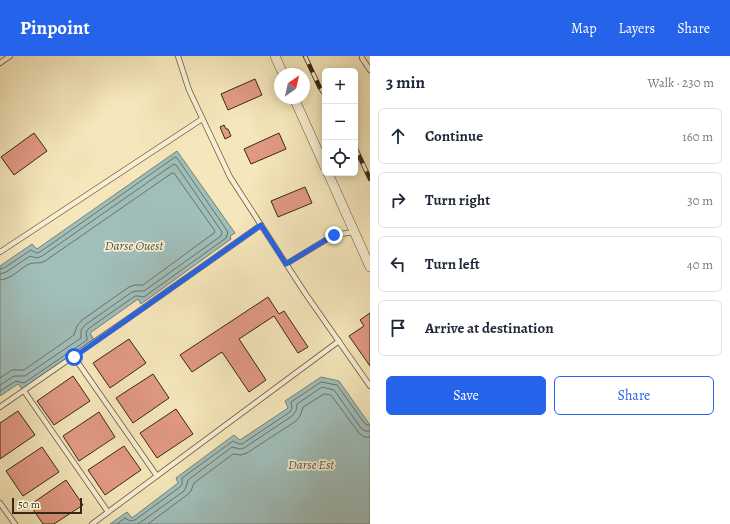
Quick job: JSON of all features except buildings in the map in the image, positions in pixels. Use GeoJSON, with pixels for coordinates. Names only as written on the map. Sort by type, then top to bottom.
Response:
{"type":"FeatureCollection","features":[{"type":"Feature","properties":{"kind":"street"},"geometry":{"type":"LineString","coordinates":[[275,56],[281,68]]}},
{"type":"Feature","properties":{"kind":"street"},"geometry":{"type":"LineString","coordinates":[[297,104],[322,159]]}},
{"type":"Feature","properties":{"kind":"street"},"geometry":{"type":"LineString","coordinates":[[329,176],[370,267]]}},
{"type":"Feature","properties":{"kind":"lane"},"geometry":{"type":"LineString","coordinates":[[0,63],[10,56]]}},
{"type":"Feature","properties":{"kind":"lane"},"geometry":{"type":"LineString","coordinates":[[178,56],[189,90],[230,177],[286,264],[370,386]]}},
{"type":"Feature","properties":{"kind":"lane"},"geometry":{"type":"LineString","coordinates":[[362,56],[370,70]]}},
{"type":"Feature","properties":{"kind":"lane"},"geometry":{"type":"LineString","coordinates":[[0,252],[202,119]]}},
{"type":"Feature","properties":{"kind":"lane"},"geometry":{"type":"LineString","coordinates":[[0,407],[74,357],[261,225]]}},
{"type":"Feature","properties":{"kind":"lane"},"geometry":{"type":"LineString","coordinates":[[286,264],[334,235],[354,232]]}},
{"type":"Feature","properties":{"kind":"lane"},"geometry":{"type":"LineString","coordinates":[[92,524],[339,341]]}},
{"type":"Feature","properties":{"kind":"lane"},"geometry":{"type":"LineString","coordinates":[[74,357],[157,476]]}},
{"type":"Feature","properties":{"kind":"lane"},"geometry":{"type":"LineString","coordinates":[[24,391],[108,512]]}},
{"type":"Feature","properties":{"kind":"lane"},"geometry":{"type":"LineString","coordinates":[[0,503],[15,524]]}},
{"type":"Feature","properties":{"kind":"water","name":"Darse Ouest"},"geometry":{"type":"Polygon","coordinates":[[[177,151],[235,233],[230,236],[231,239],[141,304],[138,299],[90,333],[94,340],[22,389],[18,384],[0,396],[0,266],[32,244],[37,249],[177,151]]]}},
{"type":"Feature","properties":{"kind":"water","name":"Darse Est"},"geometry":{"type":"Polygon","coordinates":[[[321,377],[339,381],[370,425],[370,524],[110,524],[127,512],[132,518],[178,483],[176,478],[234,435],[240,440],[288,408],[285,401],[321,377]]]}},
{"type":"Feature","properties":{"kind":"railway"},"geometry":{"type":"LineString","coordinates":[[305,56],[322,91]]}},
{"type":"Feature","properties":{"kind":"railway"},"geometry":{"type":"LineString","coordinates":[[358,153],[370,179]]}},
{"type":"Feature","properties":{"kind":"route"},"geometry":{"type":"LineString","coordinates":[[74,357],[261,225],[286,264],[334,235]]}}]}
